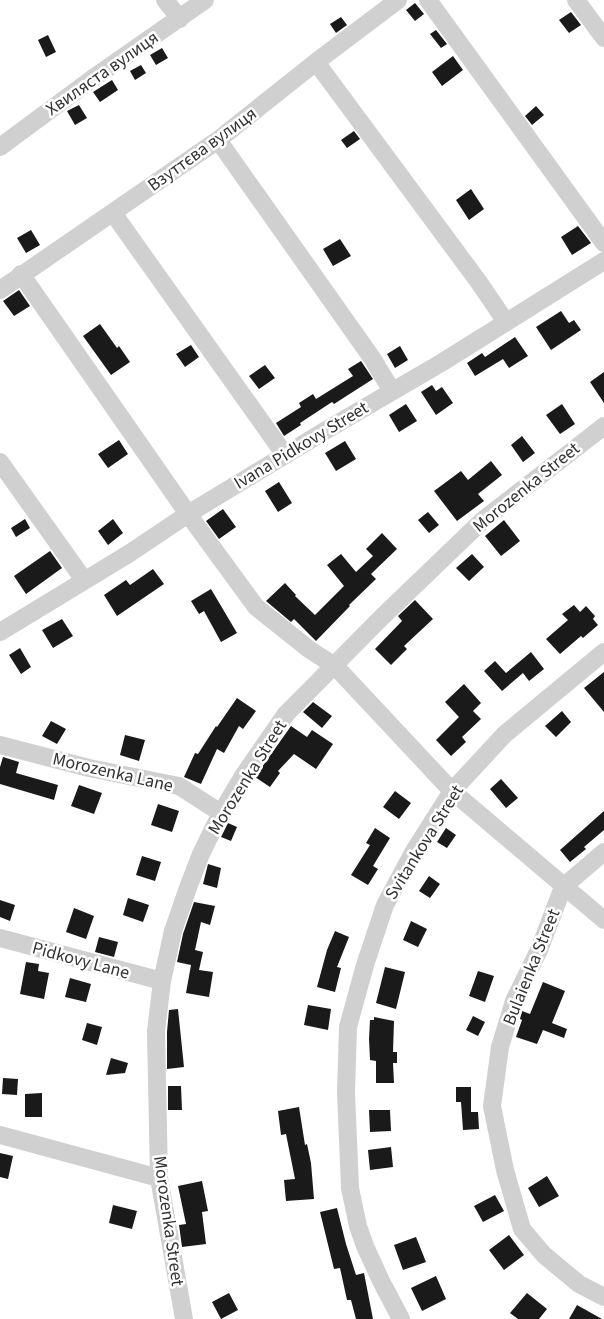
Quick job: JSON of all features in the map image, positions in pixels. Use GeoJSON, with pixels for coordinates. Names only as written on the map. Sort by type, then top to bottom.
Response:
{"type":"FeatureCollection","features":[{"type":"Feature","properties":{"kind":"street"},"geometry":{"type":"LineString","coordinates":[[164,0],[180,18]]}},
{"type":"Feature","properties":{"kind":"street","name":"Хвиляста вулиця"},"geometry":{"type":"LineString","coordinates":[[0,147],[92,79],[205,0]]}},
{"type":"Feature","properties":{"kind":"street","name":"Взуттєва вулиця"},"geometry":{"type":"LineString","coordinates":[[0,290],[20,274],[113,213],[218,140],[398,0]]}},
{"type":"Feature","properties":{"kind":"street"},"geometry":{"type":"LineString","coordinates":[[428,0],[604,244]]}},
{"type":"Feature","properties":{"kind":"street"},"geometry":{"type":"LineString","coordinates":[[576,0],[604,38]]}},
{"type":"Feature","properties":{"kind":"street"},"geometry":{"type":"LineString","coordinates":[[316,62],[467,266],[506,322]]}},
{"type":"Feature","properties":{"kind":"street"},"geometry":{"type":"LineString","coordinates":[[218,140],[372,358],[392,391]]}},
{"type":"Feature","properties":{"kind":"street"},"geometry":{"type":"LineString","coordinates":[[113,213],[284,455]]}},
{"type":"Feature","properties":{"kind":"street","name":"Ivana Pidkovy Street"},"geometry":{"type":"LineString","coordinates":[[0,632],[130,553],[188,514],[284,455],[604,261]]}},
{"type":"Feature","properties":{"kind":"street"},"geometry":{"type":"LineString","coordinates":[[20,274],[188,514],[256,607],[310,650],[335,666],[452,791],[604,920]]}},
{"type":"Feature","properties":{"kind":"street","name":"Morozenka Street"},"geometry":{"type":"LineString","coordinates":[[184,1319],[174,1252],[159,1178],[156,1031],[162,981],[173,931],[189,885],[221,813],[243,776],[286,714],[482,520],[604,426]]}},
{"type":"Feature","properties":{"kind":"street"},"geometry":{"type":"LineString","coordinates":[[0,462],[84,580]]}},
{"type":"Feature","properties":{"kind":"street","name":"Svitankova Street"},"geometry":{"type":"LineString","coordinates":[[401,1319],[365,1246],[358,1226],[350,1188],[346,1092],[348,1027],[365,965],[385,905],[414,851],[452,791],[505,734],[604,652]]}},
{"type":"Feature","properties":{"kind":"street","name":"Morozenka Lane"},"geometry":{"type":"LineString","coordinates":[[0,745],[89,768],[179,786],[221,813]]}},
{"type":"Feature","properties":{"kind":"street","name":"Bulaienka Street"},"geometry":{"type":"LineString","coordinates":[[604,852],[563,887],[539,950],[514,1001],[500,1048],[492,1106],[505,1170],[522,1229],[544,1255],[580,1284],[604,1297]]}},
{"type":"Feature","properties":{"kind":"street","name":"Pidkovy Lane"},"geometry":{"type":"LineString","coordinates":[[0,938],[162,981]]}},
{"type":"Feature","properties":{"kind":"street"},"geometry":{"type":"LineString","coordinates":[[0,1135],[159,1178]]}},
{"type":"Feature","properties":{"kind":"building"},"geometry":{"type":"Polygon","coordinates":[[[415,3],[424,14],[415,21],[406,10],[415,3]]]}},
{"type":"Feature","properties":{"kind":"building"},"geometry":{"type":"Polygon","coordinates":[[[571,12],[581,25],[569,33],[559,20],[571,12]]]}},
{"type":"Feature","properties":{"kind":"building"},"geometry":{"type":"Polygon","coordinates":[[[341,17],[347,25],[336,33],[330,24],[341,17]]]}},
{"type":"Feature","properties":{"kind":"building"},"geometry":{"type":"Polygon","coordinates":[[[436,30],[447,44],[441,48],[430,34],[436,30]]]}},
{"type":"Feature","properties":{"kind":"building"},"geometry":{"type":"Polygon","coordinates":[[[48,35],[56,52],[46,57],[38,40],[48,35]]]}},
{"type":"Feature","properties":{"kind":"building"},"geometry":{"type":"Polygon","coordinates":[[[162,48],[168,58],[156,65],[150,55],[162,48]]]}},
{"type":"Feature","properties":{"kind":"building"},"geometry":{"type":"Polygon","coordinates":[[[453,56],[463,70],[442,86],[432,72],[453,56]]]}},
{"type":"Feature","properties":{"kind":"building"},"geometry":{"type":"Polygon","coordinates":[[[141,65],[146,73],[135,80],[130,71],[141,65]]]}},
{"type":"Feature","properties":{"kind":"building"},"geometry":{"type":"Polygon","coordinates":[[[112,80],[118,90],[100,102],[93,92],[112,80]]]}},
{"type":"Feature","properties":{"kind":"building"},"geometry":{"type":"Polygon","coordinates":[[[79,105],[87,118],[75,125],[67,111],[79,105]]]}},
{"type":"Feature","properties":{"kind":"building"},"geometry":{"type":"Polygon","coordinates":[[[536,106],[544,115],[532,125],[525,116],[536,106]]]}},
{"type":"Feature","properties":{"kind":"building"},"geometry":{"type":"Polygon","coordinates":[[[354,131],[360,139],[347,148],[341,140],[354,131]]]}},
{"type":"Feature","properties":{"kind":"building"},"geometry":{"type":"Polygon","coordinates":[[[471,189],[484,209],[469,220],[456,200],[471,189]]]}},
{"type":"Feature","properties":{"kind":"building"},"geometry":{"type":"Polygon","coordinates":[[[578,226],[591,243],[572,255],[561,237],[578,226]]]}},
{"type":"Feature","properties":{"kind":"building"},"geometry":{"type":"Polygon","coordinates":[[[31,230],[40,245],[26,253],[17,238],[31,230]]]}},
{"type":"Feature","properties":{"kind":"building"},"geometry":{"type":"Polygon","coordinates":[[[340,239],[351,256],[333,266],[323,249],[340,239]]]}},
{"type":"Feature","properties":{"kind":"building"},"geometry":{"type":"Polygon","coordinates":[[[19,290],[30,306],[14,316],[3,301],[19,290]]]}},
{"type":"Feature","properties":{"kind":"building"},"geometry":{"type":"Polygon","coordinates":[[[561,311],[569,323],[574,320],[581,330],[551,350],[536,327],[561,311]]]}},
{"type":"Feature","properties":{"kind":"building"},"geometry":{"type":"Polygon","coordinates":[[[100,324],[117,348],[119,346],[130,362],[111,375],[83,336],[100,324]]]}},
{"type":"Feature","properties":{"kind":"building"},"geometry":{"type":"Polygon","coordinates":[[[515,337],[528,356],[509,368],[503,359],[475,376],[467,363],[482,353],[485,357],[515,337]]]}},
{"type":"Feature","properties":{"kind":"building"},"geometry":{"type":"Polygon","coordinates":[[[191,345],[199,357],[185,367],[176,354],[191,345]]]}},
{"type":"Feature","properties":{"kind":"building"},"geometry":{"type":"Polygon","coordinates":[[[400,346],[408,360],[395,368],[387,354],[400,346]]]}},
{"type":"Feature","properties":{"kind":"building"},"geometry":{"type":"Polygon","coordinates":[[[361,361],[373,379],[334,404],[332,402],[284,436],[276,423],[301,407],[299,403],[313,394],[316,399],[353,376],[348,369],[361,361]]]}},
{"type":"Feature","properties":{"kind":"building"},"geometry":{"type":"Polygon","coordinates":[[[265,365],[275,378],[259,389],[249,376],[265,365]]]}},
{"type":"Feature","properties":{"kind":"building"},"geometry":{"type":"Polygon","coordinates":[[[604,372],[604,403],[590,382],[604,372]]]}},
{"type":"Feature","properties":{"kind":"building"},"geometry":{"type":"Polygon","coordinates":[[[432,385],[436,391],[442,387],[453,403],[436,415],[421,392],[432,385]]]}},
{"type":"Feature","properties":{"kind":"building"},"geometry":{"type":"Polygon","coordinates":[[[406,404],[417,421],[399,432],[389,415],[406,404]]]}},
{"type":"Feature","properties":{"kind":"building"},"geometry":{"type":"Polygon","coordinates":[[[562,404],[575,424],[560,434],[546,415],[562,404]]]}},
{"type":"Feature","properties":{"kind":"building"},"geometry":{"type":"Polygon","coordinates":[[[522,436],[535,453],[523,462],[511,445],[522,436]]]}},
{"type":"Feature","properties":{"kind":"building"},"geometry":{"type":"Polygon","coordinates":[[[119,440],[128,454],[108,468],[98,454],[119,440]]]}},
{"type":"Feature","properties":{"kind":"building"},"geometry":{"type":"Polygon","coordinates":[[[345,441],[356,459],[336,471],[325,453],[345,441]]]}},
{"type":"Feature","properties":{"kind":"building"},"geometry":{"type":"Polygon","coordinates":[[[491,461],[502,475],[478,494],[484,501],[457,521],[434,491],[461,471],[468,480],[491,461]]]}},
{"type":"Feature","properties":{"kind":"building"},"geometry":{"type":"Polygon","coordinates":[[[279,482],[292,503],[278,512],[265,491],[279,482]]]}},
{"type":"Feature","properties":{"kind":"building"},"geometry":{"type":"Polygon","coordinates":[[[223,509],[236,527],[219,539],[206,521],[223,509]]]}},
{"type":"Feature","properties":{"kind":"building"},"geometry":{"type":"Polygon","coordinates":[[[428,512],[439,525],[429,533],[418,520],[428,512]]]}},
{"type":"Feature","properties":{"kind":"building"},"geometry":{"type":"Polygon","coordinates":[[[25,519],[30,528],[16,537],[11,528],[25,519]]]}},
{"type":"Feature","properties":{"kind":"building"},"geometry":{"type":"Polygon","coordinates":[[[113,519],[123,533],[108,545],[98,531],[113,519]]]}},
{"type":"Feature","properties":{"kind":"building"},"geometry":{"type":"Polygon","coordinates":[[[504,520],[520,541],[501,556],[485,536],[504,520]]]}},
{"type":"Feature","properties":{"kind":"building"},"geometry":{"type":"Polygon","coordinates":[[[382,533],[397,549],[371,574],[376,579],[316,641],[294,619],[291,622],[266,601],[285,583],[295,596],[315,615],[344,586],[327,565],[341,554],[356,572],[373,556],[366,549],[382,533]]]}},
{"type":"Feature","properties":{"kind":"building"},"geometry":{"type":"Polygon","coordinates":[[[50,551],[62,568],[26,594],[14,576],[50,551]]]}},
{"type":"Feature","properties":{"kind":"building"},"geometry":{"type":"Polygon","coordinates":[[[472,554],[484,567],[469,581],[456,568],[472,554]]]}},
{"type":"Feature","properties":{"kind":"building"},"geometry":{"type":"Polygon","coordinates":[[[153,569],[164,584],[117,616],[104,595],[126,580],[130,585],[153,569]]]}},
{"type":"Feature","properties":{"kind":"building"},"geometry":{"type":"Polygon","coordinates":[[[211,589],[237,633],[221,642],[204,611],[199,614],[191,601],[211,589]]]}},
{"type":"Feature","properties":{"kind":"building"},"geometry":{"type":"Polygon","coordinates":[[[415,600],[433,619],[404,646],[407,649],[391,665],[375,649],[402,621],[398,616],[415,600]]]}},
{"type":"Feature","properties":{"kind":"building"},"geometry":{"type":"Polygon","coordinates":[[[574,605],[580,612],[586,606],[595,616],[593,619],[598,625],[583,638],[581,636],[560,654],[546,639],[568,620],[562,614],[574,605]]]}},
{"type":"Feature","properties":{"kind":"building"},"geometry":{"type":"Polygon","coordinates":[[[62,619],[73,636],[53,648],[42,630],[62,619]]]}},
{"type":"Feature","properties":{"kind":"building"},"geometry":{"type":"Polygon","coordinates":[[[20,648],[31,667],[21,674],[9,655],[20,648]]]}},
{"type":"Feature","properties":{"kind":"building"},"geometry":{"type":"Polygon","coordinates":[[[531,652],[544,669],[529,681],[523,673],[502,691],[484,671],[495,661],[506,673],[531,652]]]}},
{"type":"Feature","properties":{"kind":"building"},"geometry":{"type":"Polygon","coordinates":[[[604,672],[604,712],[584,688],[604,672]]]}},
{"type":"Feature","properties":{"kind":"building"},"geometry":{"type":"Polygon","coordinates":[[[464,684],[481,703],[473,711],[481,719],[462,737],[466,742],[451,756],[436,740],[459,717],[445,702],[464,684]]]}},
{"type":"Feature","properties":{"kind":"building"},"geometry":{"type":"Polygon","coordinates":[[[237,698],[256,711],[243,729],[239,726],[224,753],[217,749],[201,784],[184,777],[195,753],[198,754],[237,698]]]}},
{"type":"Feature","properties":{"kind":"building"},"geometry":{"type":"Polygon","coordinates":[[[313,702],[332,716],[322,728],[303,712],[313,702]]]}},
{"type":"Feature","properties":{"kind":"building"},"geometry":{"type":"Polygon","coordinates":[[[562,711],[571,722],[556,737],[545,726],[562,711]]]}},
{"type":"Feature","properties":{"kind":"building"},"geometry":{"type":"Polygon","coordinates":[[[51,721],[66,729],[57,744],[42,736],[51,721]]]}},
{"type":"Feature","properties":{"kind":"building"},"geometry":{"type":"Polygon","coordinates":[[[291,726],[307,737],[312,730],[333,744],[316,769],[294,754],[278,771],[280,773],[270,787],[255,777],[291,726]]]}},
{"type":"Feature","properties":{"kind":"building"},"geometry":{"type":"Polygon","coordinates":[[[125,735],[145,740],[139,761],[120,755],[125,735]]]}},
{"type":"Feature","properties":{"kind":"building"},"geometry":{"type":"Polygon","coordinates":[[[3,757],[19,762],[16,773],[58,785],[54,800],[0,784],[0,767],[3,757]]]}},
{"type":"Feature","properties":{"kind":"building"},"geometry":{"type":"Polygon","coordinates":[[[501,779],[518,798],[506,808],[490,789],[501,779]]]}},
{"type":"Feature","properties":{"kind":"building"},"geometry":{"type":"Polygon","coordinates":[[[79,785],[102,793],[94,814],[71,806],[79,785]]]}},
{"type":"Feature","properties":{"kind":"building"},"geometry":{"type":"Polygon","coordinates":[[[395,791],[411,803],[399,819],[383,807],[395,791]]]}},
{"type":"Feature","properties":{"kind":"building"},"geometry":{"type":"Polygon","coordinates":[[[158,804],[179,811],[172,832],[151,825],[158,804]]]}},
{"type":"Feature","properties":{"kind":"building"},"geometry":{"type":"Polygon","coordinates":[[[604,811],[604,830],[570,862],[560,850],[604,811]]]}},
{"type":"Feature","properties":{"kind":"building"},"geometry":{"type":"Polygon","coordinates":[[[228,823],[237,827],[231,841],[221,837],[228,823]]]}},
{"type":"Feature","properties":{"kind":"building"},"geometry":{"type":"Polygon","coordinates":[[[375,828],[390,838],[373,866],[378,869],[368,885],[351,875],[370,845],[366,843],[375,828]]]}},
{"type":"Feature","properties":{"kind":"building"},"geometry":{"type":"Polygon","coordinates":[[[446,828],[456,835],[447,848],[437,842],[446,828]]]}},
{"type":"Feature","properties":{"kind":"building"},"geometry":{"type":"Polygon","coordinates":[[[142,856],[161,862],[155,881],[136,875],[142,856]]]}},
{"type":"Feature","properties":{"kind":"building"},"geometry":{"type":"Polygon","coordinates":[[[208,864],[221,868],[217,888],[203,884],[208,864]]]}},
{"type":"Feature","properties":{"kind":"building"},"geometry":{"type":"Polygon","coordinates":[[[429,876],[440,884],[430,898],[419,891],[429,876]]]}},
{"type":"Feature","properties":{"kind":"building"},"geometry":{"type":"Polygon","coordinates":[[[128,898],[149,905],[143,922],[123,915],[128,898]]]}},
{"type":"Feature","properties":{"kind":"building"},"geometry":{"type":"Polygon","coordinates":[[[0,900],[15,905],[10,921],[0,917],[0,900]]]}},
{"type":"Feature","properties":{"kind":"building"},"geometry":{"type":"Polygon","coordinates":[[[194,902],[215,906],[210,925],[201,922],[195,950],[203,952],[199,970],[213,972],[209,997],[186,993],[191,965],[177,962],[183,934],[194,902]]]}},
{"type":"Feature","properties":{"kind":"building"},"geometry":{"type":"Polygon","coordinates":[[[74,908],[94,916],[86,939],[66,932],[74,908]]]}},
{"type":"Feature","properties":{"kind":"building"},"geometry":{"type":"Polygon","coordinates":[[[411,921],[427,929],[418,947],[403,940],[411,921]]]}},
{"type":"Feature","properties":{"kind":"building"},"geometry":{"type":"Polygon","coordinates":[[[335,931],[349,937],[337,967],[341,968],[335,992],[317,987],[327,950],[335,931]]]}},
{"type":"Feature","properties":{"kind":"building"},"geometry":{"type":"Polygon","coordinates":[[[99,937],[118,942],[114,957],[95,952],[99,937]]]}},
{"type":"Feature","properties":{"kind":"building"},"geometry":{"type":"Polygon","coordinates":[[[26,962],[39,964],[38,971],[49,973],[44,999],[20,994],[26,962]]]}},
{"type":"Feature","properties":{"kind":"building"},"geometry":{"type":"Polygon","coordinates":[[[385,967],[405,972],[396,1009],[376,1003],[385,967]]]}},
{"type":"Feature","properties":{"kind":"building"},"geometry":{"type":"Polygon","coordinates":[[[478,971],[494,976],[485,1002],[469,996],[478,971]]]}},
{"type":"Feature","properties":{"kind":"building"},"geometry":{"type":"Polygon","coordinates":[[[70,978],[91,984],[86,1002],[65,997],[70,978]]]}},
{"type":"Feature","properties":{"kind":"building"},"geometry":{"type":"Polygon","coordinates":[[[543,982],[565,991],[552,1023],[567,1029],[564,1038],[543,1030],[537,1044],[516,1037],[522,1020],[520,1019],[522,1011],[530,1014],[543,982]]]}},
{"type":"Feature","properties":{"kind":"building"},"geometry":{"type":"Polygon","coordinates":[[[308,1005],[331,1009],[328,1030],[304,1025],[308,1005]]]}},
{"type":"Feature","properties":{"kind":"building"},"geometry":{"type":"Polygon","coordinates":[[[178,1009],[184,1067],[167,1069],[169,1010],[178,1009]]]}},
{"type":"Feature","properties":{"kind":"building"},"geometry":{"type":"Polygon","coordinates":[[[473,1016],[485,1022],[478,1036],[466,1030],[473,1016]]]}},
{"type":"Feature","properties":{"kind":"building"},"geometry":{"type":"Polygon","coordinates":[[[374,1017],[394,1021],[393,1052],[397,1052],[397,1063],[393,1063],[394,1083],[376,1083],[376,1061],[370,1060],[369,1039],[370,1020],[374,1020],[374,1017]]]}},
{"type":"Feature","properties":{"kind":"building"},"geometry":{"type":"Polygon","coordinates":[[[87,1023],[102,1027],[97,1045],[82,1040],[87,1023]]]}},
{"type":"Feature","properties":{"kind":"building"},"geometry":{"type":"Polygon","coordinates":[[[111,1058],[128,1063],[125,1073],[106,1075],[111,1058]]]}},
{"type":"Feature","properties":{"kind":"building"},"geometry":{"type":"Polygon","coordinates":[[[3,1078],[18,1079],[17,1095],[2,1094],[3,1078]]]}},
{"type":"Feature","properties":{"kind":"building"},"geometry":{"type":"Polygon","coordinates":[[[168,1086],[181,1086],[182,1110],[168,1110],[168,1086]]]}},
{"type":"Feature","properties":{"kind":"building"},"geometry":{"type":"Polygon","coordinates":[[[456,1087],[471,1087],[471,1112],[478,1112],[479,1129],[463,1130],[461,1102],[456,1102],[456,1087]]]}},
{"type":"Feature","properties":{"kind":"building"},"geometry":{"type":"Polygon","coordinates":[[[42,1093],[42,1117],[25,1117],[25,1094],[42,1093]]]}},
{"type":"Feature","properties":{"kind":"building"},"geometry":{"type":"Polygon","coordinates":[[[299,1107],[305,1145],[307,1144],[311,1163],[314,1199],[286,1201],[284,1180],[295,1179],[286,1134],[281,1135],[278,1111],[299,1107]]]}},
{"type":"Feature","properties":{"kind":"building"},"geometry":{"type":"Polygon","coordinates":[[[369,1110],[390,1110],[391,1131],[370,1132],[369,1110]]]}},
{"type":"Feature","properties":{"kind":"building"},"geometry":{"type":"Polygon","coordinates":[[[391,1147],[393,1167],[370,1170],[368,1150],[391,1147]]]}},
{"type":"Feature","properties":{"kind":"building"},"geometry":{"type":"Polygon","coordinates":[[[0,1153],[13,1156],[8,1179],[0,1177],[0,1153]]]}},
{"type":"Feature","properties":{"kind":"building"},"geometry":{"type":"Polygon","coordinates":[[[547,1176],[559,1196],[539,1207],[528,1188],[547,1176]]]}},
{"type":"Feature","properties":{"kind":"building"},"geometry":{"type":"Polygon","coordinates":[[[202,1181],[208,1211],[202,1212],[206,1244],[182,1247],[179,1225],[186,1224],[178,1186],[202,1181]]]}},
{"type":"Feature","properties":{"kind":"building"},"geometry":{"type":"Polygon","coordinates":[[[495,1195],[504,1211],[483,1222],[474,1206],[495,1195]]]}},
{"type":"Feature","properties":{"kind":"building"},"geometry":{"type":"Polygon","coordinates":[[[113,1205],[137,1211],[132,1229],[109,1223],[113,1205]]]}},
{"type":"Feature","properties":{"kind":"building"},"geometry":{"type":"Polygon","coordinates":[[[337,1208],[356,1275],[364,1273],[373,1319],[356,1319],[351,1300],[347,1300],[340,1268],[334,1269],[320,1212],[337,1208]]]}},
{"type":"Feature","properties":{"kind":"building"},"geometry":{"type":"Polygon","coordinates":[[[509,1235],[524,1255],[504,1270],[489,1250],[509,1235]]]}},
{"type":"Feature","properties":{"kind":"building"},"geometry":{"type":"Polygon","coordinates":[[[416,1237],[426,1262],[403,1270],[394,1245],[416,1237]]]}},
{"type":"Feature","properties":{"kind":"building"},"geometry":{"type":"Polygon","coordinates":[[[436,1276],[446,1299],[422,1311],[411,1288],[436,1276]]]}},
{"type":"Feature","properties":{"kind":"building"},"geometry":{"type":"Polygon","coordinates":[[[229,1293],[238,1310],[221,1319],[212,1302],[229,1293]]]}},
{"type":"Feature","properties":{"kind":"building"},"geometry":{"type":"Polygon","coordinates":[[[527,1293],[547,1309],[539,1319],[518,1319],[510,1313],[527,1293]]]}},
{"type":"Feature","properties":{"kind":"building"},"geometry":{"type":"Polygon","coordinates":[[[577,1305],[602,1319],[569,1319],[577,1305]]]}}]}
